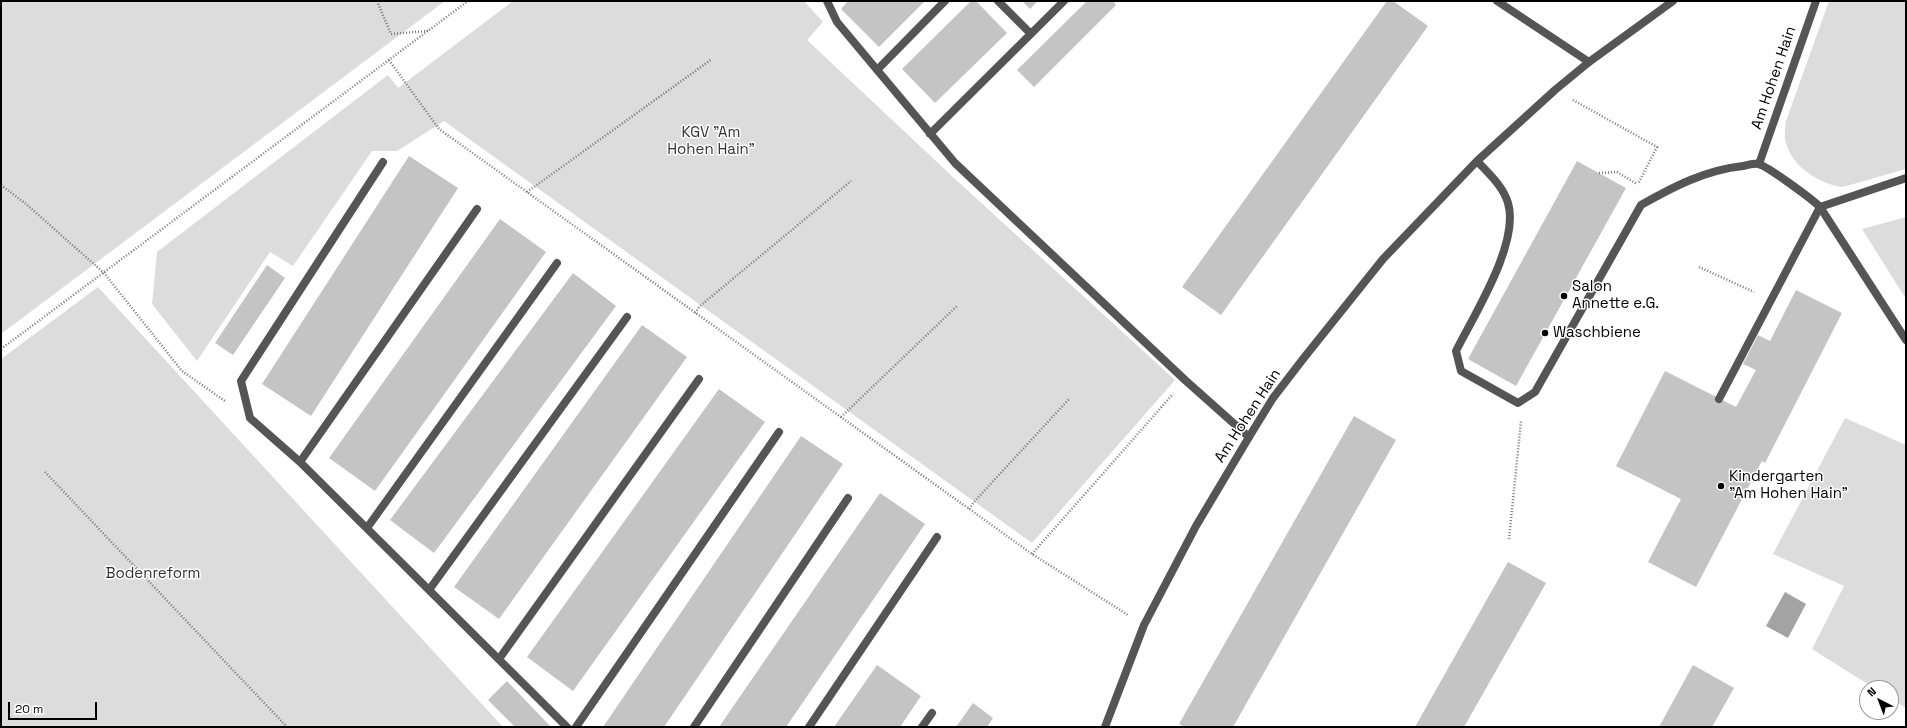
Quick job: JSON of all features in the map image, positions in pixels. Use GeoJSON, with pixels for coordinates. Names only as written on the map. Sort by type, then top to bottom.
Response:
{"type":"FeatureCollection","features":[{"type":"Feature","properties":{"kind":"street"},"geometry":{"type":"LineString","coordinates":[[827,1],[837,22],[955,164],[1185,380],[1249,437]]}},
{"type":"Feature","properties":{"kind":"street"},"geometry":{"type":"LineString","coordinates":[[877,70],[945,1]]}},
{"type":"Feature","properties":{"kind":"street"},"geometry":{"type":"LineString","coordinates":[[998,1],[1031,34]]}},
{"type":"Feature","properties":{"kind":"street"},"geometry":{"type":"LineString","coordinates":[[930,134],[1064,1]]}},
{"type":"Feature","properties":{"kind":"street"},"geometry":{"type":"LineString","coordinates":[[1497,1],[1589,62]]}},
{"type":"Feature","properties":{"kind":"street","name":"Am Hohen Hain"},"geometry":{"type":"LineString","coordinates":[[1105,727],[1144,625],[1196,526],[1273,398],[1298,364],[1383,260],[1477,161],[1555,90],[1589,62],[1673,1]]}},
{"type":"Feature","properties":{"kind":"street","name":"Am Hohen Hain"},"geometry":{"type":"LineString","coordinates":[[1759,164],[1816,1]]}},
{"type":"Feature","properties":{"kind":"street"},"geometry":{"type":"LineString","coordinates":[[1477,161],[1502,188],[1508,203],[1510,221],[1501,262],[1456,351],[1461,371],[1518,403],[1535,392],[1641,206],[1671,188],[1705,174],[1726,168],[1759,164],[1805,194],[1820,207],[1906,340]]}},
{"type":"Feature","properties":{"kind":"street"},"geometry":{"type":"LineString","coordinates":[[382,162],[240,381],[250,418],[300,462],[567,727]]}},
{"type":"Feature","properties":{"kind":"street"},"geometry":{"type":"LineString","coordinates":[[1719,399],[1820,207],[1906,178]]}},
{"type":"Feature","properties":{"kind":"street"},"geometry":{"type":"LineString","coordinates":[[300,462],[477,209]]}},
{"type":"Feature","properties":{"kind":"street"},"geometry":{"type":"LineString","coordinates":[[367,528],[557,263]]}},
{"type":"Feature","properties":{"kind":"street"},"geometry":{"type":"LineString","coordinates":[[429,590],[627,317]]}},
{"type":"Feature","properties":{"kind":"street"},"geometry":{"type":"LineString","coordinates":[[499,659],[699,379]]}},
{"type":"Feature","properties":{"kind":"street"},"geometry":{"type":"LineString","coordinates":[[576,727],[779,432]]}},
{"type":"Feature","properties":{"kind":"street"},"geometry":{"type":"LineString","coordinates":[[694,727],[848,498]]}},
{"type":"Feature","properties":{"kind":"street"},"geometry":{"type":"LineString","coordinates":[[809,727],[937,537]]}},
{"type":"Feature","properties":{"kind":"street"},"geometry":{"type":"LineString","coordinates":[[922,727],[932,713]]}},
{"type":"Feature","properties":{"kind":"path"},"geometry":{"type":"LineString","coordinates":[[378,1],[391,34],[429,30]]}},
{"type":"Feature","properties":{"kind":"path"},"geometry":{"type":"LineString","coordinates":[[1,349],[468,1]]}},
{"type":"Feature","properties":{"kind":"path"},"geometry":{"type":"LineString","coordinates":[[527,192],[712,59]]}},
{"type":"Feature","properties":{"kind":"path"},"geometry":{"type":"LineString","coordinates":[[389,60],[439,129],[1032,554],[1144,625]]}},
{"type":"Feature","properties":{"kind":"path"},"geometry":{"type":"LineString","coordinates":[[1555,90],[1657,147],[1629,199],[1641,206]]}},
{"type":"Feature","properties":{"kind":"path"},"geometry":{"type":"LineString","coordinates":[[1600,173],[1617,172],[1637,184]]}},
{"type":"Feature","properties":{"kind":"path"},"geometry":{"type":"LineString","coordinates":[[695,313],[700,306],[851,181]]}},
{"type":"Feature","properties":{"kind":"path"},"geometry":{"type":"LineString","coordinates":[[1,185],[26,204],[104,273],[182,371],[250,418]]}},
{"type":"Feature","properties":{"kind":"path"},"geometry":{"type":"LineString","coordinates":[[1699,267],[1771,300]]}},
{"type":"Feature","properties":{"kind":"path"},"geometry":{"type":"LineString","coordinates":[[841,417],[958,306]]}},
{"type":"Feature","properties":{"kind":"path"},"geometry":{"type":"LineString","coordinates":[[1032,554],[1185,380]]}},
{"type":"Feature","properties":{"kind":"path"},"geometry":{"type":"LineString","coordinates":[[1509,539],[1522,415],[1535,392]]}},
{"type":"Feature","properties":{"kind":"path"},"geometry":{"type":"LineString","coordinates":[[969,509],[1070,398]]}},
{"type":"Feature","properties":{"kind":"path"},"geometry":{"type":"LineString","coordinates":[[45,472],[288,727]]}},
{"type":"Feature","properties":{"kind":"green space"},"geometry":{"type":"Polygon","coordinates":[[[1,1],[445,1],[1,334],[1,1]]]}},
{"type":"Feature","properties":{"kind":"green space","name":"KGV \"Am Hohen Hain\""},"geometry":{"type":"Polygon","coordinates":[[[513,1],[804,1],[823,22],[807,40],[954,178],[1175,380],[1032,543],[444,121],[397,151],[372,151],[293,266],[270,252],[197,361],[152,304],[157,252],[388,75],[398,88],[513,1]]]}},
{"type":"Feature","properties":{"kind":"green space"},"geometry":{"type":"Polygon","coordinates":[[[1829,1],[1906,1],[1906,169],[1843,187],[1826,183],[1808,173],[1794,160],[1789,152],[1785,138],[1786,121],[1829,1]]]}},
{"type":"Feature","properties":{"kind":"green space"},"geometry":{"type":"Polygon","coordinates":[[[1906,217],[1906,299],[1862,229],[1906,217]]]}},
{"type":"Feature","properties":{"kind":"green space","name":"Bodenreform"},"geometry":{"type":"Polygon","coordinates":[[[98,287],[503,727],[1,727],[1,359],[98,287]]]}},
{"type":"Feature","properties":{"kind":"green space"},"geometry":{"type":"Polygon","coordinates":[[[1845,418],[1906,445],[1906,708],[1899,704],[1899,680],[1861,680],[1812,649],[1844,586],[1773,554],[1845,418]]]}},
{"type":"Feature","properties":{"kind":"shaded area"},"geometry":{"type":"Polygon","coordinates":[[[1785,592],[1806,604],[1788,638],[1766,626],[1785,592]]]}},
{"type":"Feature","properties":{"kind":"building"},"geometry":{"type":"Polygon","coordinates":[[[848,1],[925,1],[879,47],[841,9],[848,1]]]}},
{"type":"Feature","properties":{"kind":"building"},"geometry":{"type":"Polygon","coordinates":[[[971,1],[976,1],[1007,33],[935,103],[902,69],[971,1]]]}},
{"type":"Feature","properties":{"kind":"building"},"geometry":{"type":"Polygon","coordinates":[[[1022,1],[1038,1],[1030,9],[1022,1]]]}},
{"type":"Feature","properties":{"kind":"building"},"geometry":{"type":"Polygon","coordinates":[[[1087,1],[1113,1],[1116,5],[1034,87],[1017,70],[1087,1]]]}},
{"type":"Feature","properties":{"kind":"building"},"geometry":{"type":"Polygon","coordinates":[[[1387,1],[1393,1],[1428,26],[1221,315],[1182,287],[1387,1]]]}},
{"type":"Feature","properties":{"kind":"building"},"geometry":{"type":"Polygon","coordinates":[[[409,156],[458,188],[311,416],[262,384],[409,156]]]}},
{"type":"Feature","properties":{"kind":"building"},"geometry":{"type":"Polygon","coordinates":[[[1577,161],[1626,188],[1516,386],[1468,359],[1577,161]]]}},
{"type":"Feature","properties":{"kind":"building"},"geometry":{"type":"Polygon","coordinates":[[[500,219],[546,252],[375,491],[329,458],[500,219]]]}},
{"type":"Feature","properties":{"kind":"building"},"geometry":{"type":"Polygon","coordinates":[[[267,265],[285,278],[233,355],[215,343],[267,265]]]}},
{"type":"Feature","properties":{"kind":"building"},"geometry":{"type":"Polygon","coordinates":[[[573,273],[616,306],[434,553],[390,520],[573,273]]]}},
{"type":"Feature","properties":{"kind":"building"},"geometry":{"type":"Polygon","coordinates":[[[1796,290],[1842,313],[1765,463],[1762,461],[1696,587],[1648,562],[1681,499],[1616,466],[1665,371],[1736,407],[1756,370],[1743,364],[1758,335],[1770,341],[1796,290]]]}},
{"type":"Feature","properties":{"kind":"building"},"geometry":{"type":"Polygon","coordinates":[[[642,325],[687,357],[499,619],[454,587],[642,325]]]}},
{"type":"Feature","properties":{"kind":"building"},"geometry":{"type":"Polygon","coordinates":[[[719,389],[765,422],[573,691],[527,657],[719,389]]]}},
{"type":"Feature","properties":{"kind":"building"},"geometry":{"type":"Polygon","coordinates":[[[1354,416],[1396,440],[1233,727],[1185,727],[1179,724],[1354,416]]]}},
{"type":"Feature","properties":{"kind":"building"},"geometry":{"type":"Polygon","coordinates":[[[801,436],[843,464],[664,727],[603,727],[801,436]]]}},
{"type":"Feature","properties":{"kind":"building"},"geometry":{"type":"Polygon","coordinates":[[[880,493],[925,524],[786,727],[719,727],[880,493]]]}},
{"type":"Feature","properties":{"kind":"building"},"geometry":{"type":"Polygon","coordinates":[[[1508,562],[1546,583],[1464,727],[1415,727],[1508,562]]]}},
{"type":"Feature","properties":{"kind":"building"},"geometry":{"type":"Polygon","coordinates":[[[877,665],[921,696],[900,727],[834,727],[877,665]]]}},
{"type":"Feature","properties":{"kind":"building"},"geometry":{"type":"Polygon","coordinates":[[[1693,665],[1734,688],[1712,727],[1659,727],[1693,665]]]}},
{"type":"Feature","properties":{"kind":"building"},"geometry":{"type":"Polygon","coordinates":[[[507,681],[551,727],[515,727],[488,700],[507,681]]]}},
{"type":"Feature","properties":{"kind":"building"},"geometry":{"type":"Polygon","coordinates":[[[973,703],[993,718],[987,727],[956,727],[973,703]]]}},
{"type":"Feature","properties":{"kind":"place","name":"Salon Annette e.G."},"geometry":{"type":"Point","coordinates":[1564,296]}},
{"type":"Feature","properties":{"kind":"place","name":"Waschbiene"},"geometry":{"type":"Point","coordinates":[1545,333]}},
{"type":"Feature","properties":{"kind":"place","name":"Kindergarten \"Am Hohen Hain\""},"geometry":{"type":"Point","coordinates":[1721,486]}}]}
